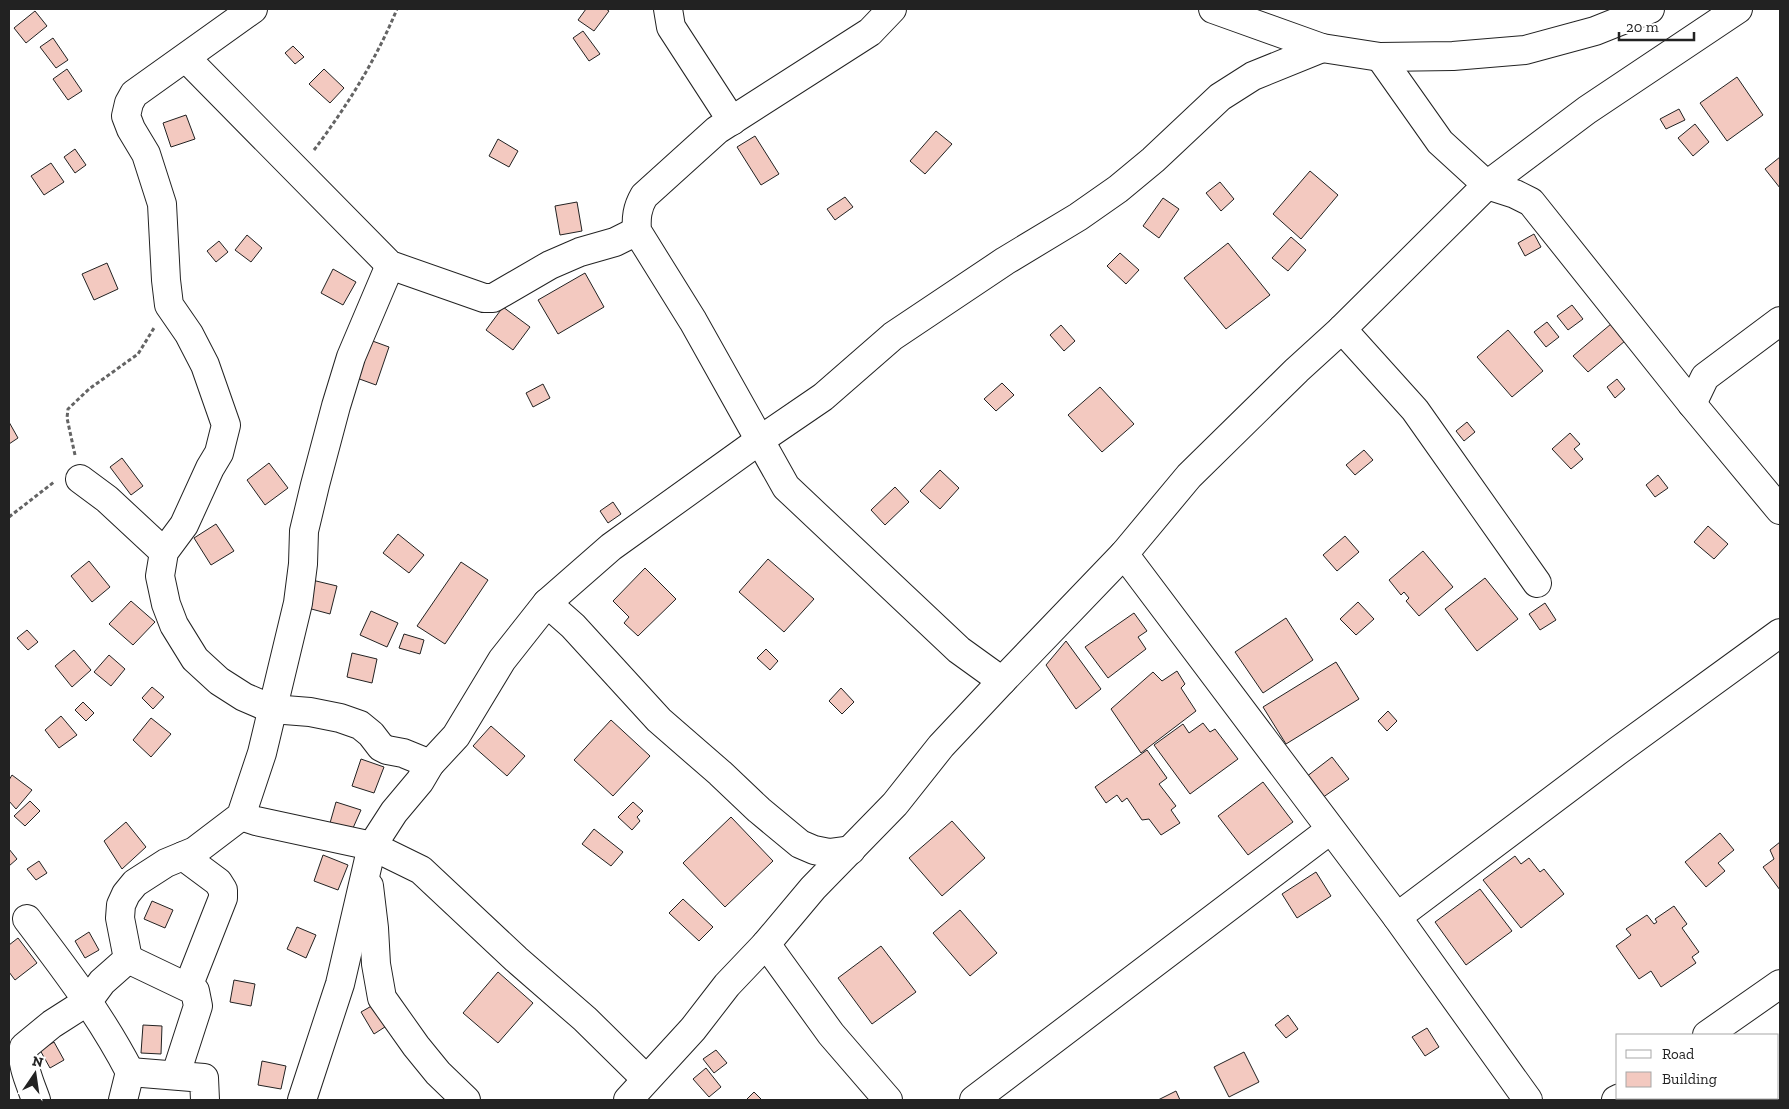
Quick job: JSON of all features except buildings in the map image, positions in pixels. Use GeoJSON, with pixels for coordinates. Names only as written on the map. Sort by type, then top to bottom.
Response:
{"type":"FeatureCollection","features":[{"type":"Feature","properties":{"kind":"street"},"geometry":{"type":"LineString","coordinates":[[253,9],[134,94],[129,103],[126,116],[131,129],[146,154],[162,204],[169,305],[189,334],[205,365],[226,424],[219,453],[210,468],[184,525],[164,552],[160,576],[166,604],[174,625],[196,659],[219,681],[244,697],[272,709],[310,712],[360,725],[371,734],[381,747],[430,764]]}},
{"type":"Feature","properties":{"kind":"street"},"geometry":{"type":"LineString","coordinates":[[668,9],[671,27],[732,121]]}},
{"type":"Feature","properties":{"kind":"street"},"geometry":{"type":"LineString","coordinates":[[892,9],[870,32],[717,130],[644,196],[639,206],[636,220],[637,231],[693,321],[786,487],[959,650],[1002,681]]}},
{"type":"Feature","properties":{"kind":"street"},"geometry":{"type":"LineString","coordinates":[[1213,9],[1322,48],[1380,57],[1453,56],[1525,50],[1595,31],[1650,9]]}},
{"type":"Feature","properties":{"kind":"street"},"geometry":{"type":"LineString","coordinates":[[628,1100],[692,1029],[727,985],[766,944],[813,888],[894,804],[941,746],[1124,554],[1189,476],[1297,370],[1342,330],[1487,185],[1587,110],[1738,9]]}},
{"type":"Feature","properties":{"kind":"street"},"geometry":{"type":"LineString","coordinates":[[302,1100],[340,984],[372,846],[394,812],[420,780],[430,764],[456,736],[502,660],[547,603],[611,547],[823,397],[893,336],[1006,261],[1078,217],[1118,189],[1153,160],[1220,97],[1253,76],[1322,48]]}},
{"type":"Feature","properties":{"kind":"street"},"geometry":{"type":"LineString","coordinates":[[1380,57],[1440,142],[1487,185],[1515,194],[1530,202],[1692,404],[1780,510]]}},
{"type":"Feature","properties":{"kind":"street"},"geometry":{"type":"LineString","coordinates":[[186,58],[390,265],[484,298],[493,298],[550,266],[580,252],[615,242],[637,231]]}},
{"type":"Feature","properties":{"kind":"street"},"geometry":{"type":"LineString","coordinates":[[128,959],[120,918],[126,894],[135,883],[166,863],[195,851],[240,816],[262,753],[298,603],[303,564],[304,530],[314,485],[351,357],[390,265]]}},
{"type":"Feature","properties":{"kind":"street"},"geometry":{"type":"LineString","coordinates":[[1692,404],[1705,377],[1780,321]]}},
{"type":"Feature","properties":{"kind":"street"},"geometry":{"type":"LineString","coordinates":[[1342,330],[1415,410],[1537,583]]}},
{"type":"Feature","properties":{"kind":"street"},"geometry":{"type":"LineString","coordinates":[[80,479],[107,498],[164,552]]}},
{"type":"Feature","properties":{"kind":"street"},"geometry":{"type":"LineString","coordinates":[[1124,554],[1397,917],[1528,1100]]}},
{"type":"Feature","properties":{"kind":"street"},"geometry":{"type":"LineString","coordinates":[[547,603],[573,626],[659,720],[772,822],[800,844],[814,850],[829,854],[851,850]]}},
{"type":"Feature","properties":{"kind":"street"},"geometry":{"type":"LineString","coordinates":[[1397,917],[1619,750],[1780,634]]}},
{"type":"Feature","properties":{"kind":"street"},"geometry":{"type":"LineString","coordinates":[[240,816],[372,846],[421,870],[516,959],[585,1019],[646,1079]]}},
{"type":"Feature","properties":{"kind":"street"},"geometry":{"type":"LineString","coordinates":[[974,1100],[1330,830]]}},
{"type":"Feature","properties":{"kind":"street"},"geometry":{"type":"LineString","coordinates":[[183,856],[218,882],[224,890],[223,898],[188,987]]}},
{"type":"Feature","properties":{"kind":"street"},"geometry":{"type":"LineString","coordinates":[[365,875],[371,891],[376,964],[382,998],[438,1073],[466,1100]]}},
{"type":"Feature","properties":{"kind":"street"},"geometry":{"type":"LineString","coordinates":[[27,919],[88,1001],[114,1040],[130,1072],[123,1100]]}},
{"type":"Feature","properties":{"kind":"street"},"geometry":{"type":"LineString","coordinates":[[766,944],[831,1034],[888,1100]]}},
{"type":"Feature","properties":{"kind":"street"},"geometry":{"type":"LineString","coordinates":[[128,959],[195,991],[198,1006],[176,1074]]}},
{"type":"Feature","properties":{"kind":"street"},"geometry":{"type":"LineString","coordinates":[[36,1100],[24,1061],[24,1047],[52,1024],[88,1001],[102,982],[128,959]]}},
{"type":"Feature","properties":{"kind":"street"},"geometry":{"type":"LineString","coordinates":[[1708,1034],[1780,984]]}},
{"type":"Feature","properties":{"kind":"street"},"geometry":{"type":"LineString","coordinates":[[130,1072],[176,1074],[204,1078],[205,1100]]}},
{"type":"Feature","properties":{"kind":"path"},"geometry":{"type":"LineString","coordinates":[[296,169],[314,150],[350,98],[372,63],[397,9]]}},
{"type":"Feature","properties":{"kind":"path"},"geometry":{"type":"LineString","coordinates":[[9,517],[61,476],[80,479],[67,418],[68,409],[89,388],[138,354],[169,305]]}}]}
